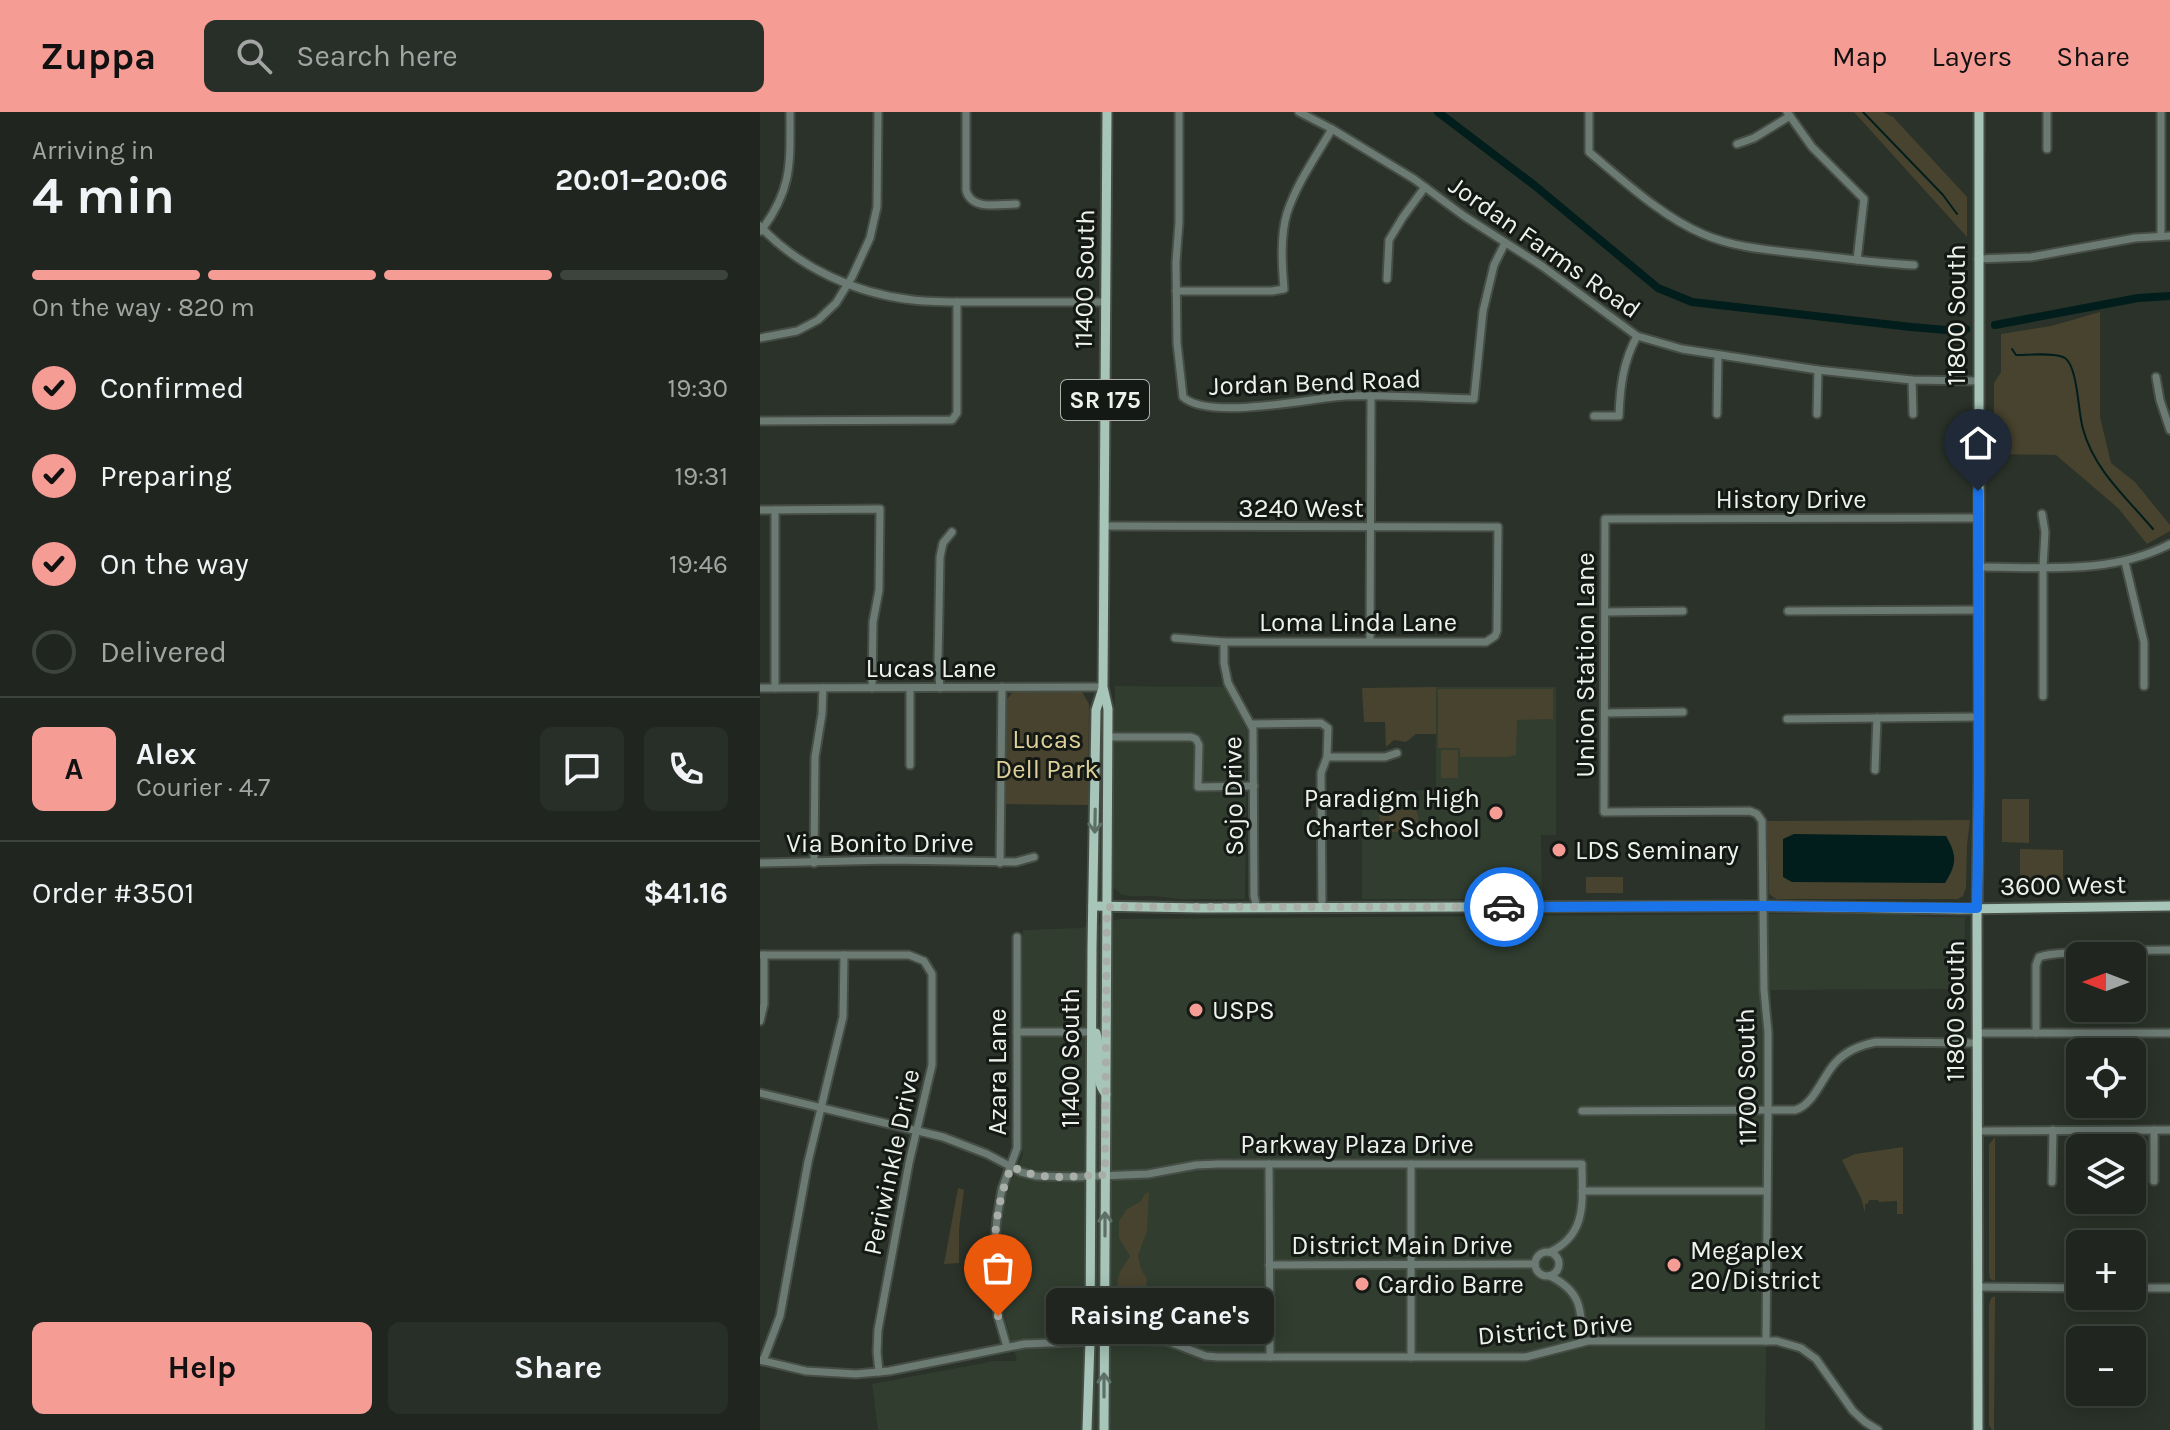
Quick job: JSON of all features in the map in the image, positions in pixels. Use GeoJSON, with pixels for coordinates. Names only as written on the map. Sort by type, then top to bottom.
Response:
{"type":"FeatureCollection","features":[{"type":"Feature","properties":{"kind":"main road","name":"11400 South"},"geometry":{"type":"LineString","coordinates":[[1104,1430],[1108,709],[1103,687],[1107,112]]}},
{"type":"Feature","properties":{"kind":"main road","name":"11800 South"},"geometry":{"type":"LineString","coordinates":[[1978,1430],[1979,112]]}},
{"type":"Feature","properties":{"kind":"main road","name":"11400 South"},"geometry":{"type":"LineString","coordinates":[[1087,1430],[1096,710],[1103,687]]}},
{"type":"Feature","properties":{"kind":"main road","name":"3600 West"},"geometry":{"type":"LineString","coordinates":[[1093,906],[2170,906]]}},
{"type":"Feature","properties":{"kind":"main road"},"geometry":{"type":"LineString","coordinates":[[1092,947],[1098,979],[1098,1025],[1106,1031]]}},
{"type":"Feature","properties":{"kind":"main road"},"geometry":{"type":"LineString","coordinates":[[1092,1032],[1098,1035],[1099,1084],[1106,1094]]}},
{"type":"Feature","properties":{"kind":"street"},"geometry":{"type":"LineString","coordinates":[[790,112],[788,180],[778,207],[761,229],[819,271],[873,293],[910,300],[1105,302]]}},
{"type":"Feature","properties":{"kind":"street"},"geometry":{"type":"LineString","coordinates":[[760,338],[789,333],[811,324],[830,309],[848,284],[866,248],[875,218],[878,197],[878,112]]}},
{"type":"Feature","properties":{"kind":"street"},"geometry":{"type":"LineString","coordinates":[[966,112],[966,190],[970,200],[979,204],[1016,204]]}},
{"type":"Feature","properties":{"kind":"street"},"geometry":{"type":"LineString","coordinates":[[1179,112],[1176,291],[1284,289],[1286,216],[1298,188],[1332,129]]}},
{"type":"Feature","properties":{"kind":"street","name":"Jordan Farms Road"},"geometry":{"type":"LineString","coordinates":[[1299,112],[1414,179],[1542,266],[1637,336],[1718,356],[1818,370],[1912,380],[1978,381]]}},
{"type":"Feature","properties":{"kind":"street"},"geometry":{"type":"LineString","coordinates":[[1589,112],[1589,152],[1658,207],[1704,235],[1756,249],[1914,265]]}},
{"type":"Feature","properties":{"kind":"street"},"geometry":{"type":"LineString","coordinates":[[2047,112],[2047,149]]}},
{"type":"Feature","properties":{"kind":"street"},"geometry":{"type":"LineString","coordinates":[[1978,259],[2023,258],[2135,238],[2166,236],[2161,112]]}},
{"type":"Feature","properties":{"kind":"street"},"geometry":{"type":"LineString","coordinates":[[1737,144],[1754,138],[1788,114],[1812,147],[1864,199],[1857,260]]}},
{"type":"Feature","properties":{"kind":"street"},"geometry":{"type":"LineString","coordinates":[[1387,279],[1389,240],[1425,187]]}},
{"type":"Feature","properties":{"kind":"street","name":"Jordan Bend Road"},"geometry":{"type":"LineString","coordinates":[[1176,291],[1177,343],[1183,397],[1189,402],[1206,407],[1300,403],[1342,396],[1474,399],[1483,311],[1494,265],[1505,243]]}},
{"type":"Feature","properties":{"kind":"street"},"geometry":{"type":"LineString","coordinates":[[760,421],[952,420],[957,413],[957,302]]}},
{"type":"Feature","properties":{"kind":"street"},"geometry":{"type":"LineString","coordinates":[[1594,416],[1619,416],[1621,382],[1628,353],[1637,336]]}},
{"type":"Feature","properties":{"kind":"street"},"geometry":{"type":"LineString","coordinates":[[1717,414],[1718,356]]}},
{"type":"Feature","properties":{"kind":"street"},"geometry":{"type":"LineString","coordinates":[[1817,414],[1818,370]]}},
{"type":"Feature","properties":{"kind":"street"},"geometry":{"type":"LineString","coordinates":[[2156,377],[2170,430]]}},
{"type":"Feature","properties":{"kind":"street"},"geometry":{"type":"LineString","coordinates":[[1912,380],[1913,414]]}},
{"type":"Feature","properties":{"kind":"street"},"geometry":{"type":"LineString","coordinates":[[1370,641],[1371,396]]}},
{"type":"Feature","properties":{"kind":"street"},"geometry":{"type":"LineString","coordinates":[[760,510],[880,509],[879,590],[873,618],[872,688]]}},
{"type":"Feature","properties":{"kind":"street"},"geometry":{"type":"LineString","coordinates":[[775,510],[775,688]]}},
{"type":"Feature","properties":{"kind":"street"},"geometry":{"type":"LineString","coordinates":[[2042,514],[2045,532],[2043,696]]}},
{"type":"Feature","properties":{"kind":"street","name":"History Drive"},"geometry":{"type":"LineString","coordinates":[[1605,519],[1977,518]]}},
{"type":"Feature","properties":{"kind":"street","name":"Union Station Lane"},"geometry":{"type":"LineString","coordinates":[[1605,519],[1604,812],[1750,811],[1757,814]]}},
{"type":"Feature","properties":{"kind":"street","name":"3240 West"},"geometry":{"type":"LineString","coordinates":[[1104,526],[1498,527],[1497,631],[1491,639]]}},
{"type":"Feature","properties":{"kind":"street"},"geometry":{"type":"LineString","coordinates":[[940,688],[940,552],[952,532]]}},
{"type":"Feature","properties":{"kind":"street"},"geometry":{"type":"LineString","coordinates":[[1978,567],[2100,566],[2142,557],[2170,544]]}},
{"type":"Feature","properties":{"kind":"street"},"geometry":{"type":"LineString","coordinates":[[2125,562],[2144,642],[2144,686]]}},
{"type":"Feature","properties":{"kind":"street"},"geometry":{"type":"LineString","coordinates":[[1788,611],[1978,610]]}},
{"type":"Feature","properties":{"kind":"street"},"geometry":{"type":"LineString","coordinates":[[1606,612],[1683,611]]}},
{"type":"Feature","properties":{"kind":"street","name":"Loma Linda Lane"},"geometry":{"type":"LineString","coordinates":[[1175,638],[1224,642],[1479,642],[1491,639]]}},
{"type":"Feature","properties":{"kind":"street","name":"Sojo Drive"},"geometry":{"type":"LineString","coordinates":[[1224,642],[1228,683],[1252,724],[1254,734],[1254,896],[1257,908]]}},
{"type":"Feature","properties":{"kind":"street"},"geometry":{"type":"LineString","coordinates":[[1000,863],[1002,687]]}},
{"type":"Feature","properties":{"kind":"street","name":"Lucas Lane"},"geometry":{"type":"LineString","coordinates":[[760,688],[1103,687]]}},
{"type":"Feature","properties":{"kind":"street"},"geometry":{"type":"LineString","coordinates":[[814,863],[815,757],[823,688]]}},
{"type":"Feature","properties":{"kind":"street"},"geometry":{"type":"LineString","coordinates":[[910,688],[910,765]]}},
{"type":"Feature","properties":{"kind":"street"},"geometry":{"type":"LineString","coordinates":[[1605,713],[1683,712]]}},
{"type":"Feature","properties":{"kind":"street"},"geometry":{"type":"LineString","coordinates":[[1787,719],[1978,717]]}},
{"type":"Feature","properties":{"kind":"street"},"geometry":{"type":"LineString","coordinates":[[1875,770],[1877,718]]}},
{"type":"Feature","properties":{"kind":"street"},"geometry":{"type":"LineString","coordinates":[[1252,724],[1324,724],[1329,732],[1327,757],[1321,773],[1322,908]]}},
{"type":"Feature","properties":{"kind":"street"},"geometry":{"type":"LineString","coordinates":[[1108,737],[1191,737],[1199,745],[1198,787],[1254,786]]}},
{"type":"Feature","properties":{"kind":"street"},"geometry":{"type":"LineString","coordinates":[[1327,757],[1385,757],[1397,753]]}},
{"type":"Feature","properties":{"kind":"street","name":"11700 South"},"geometry":{"type":"LineString","coordinates":[[1757,814],[1762,821],[1764,990],[1768,1032],[1766,1341]]}},
{"type":"Feature","properties":{"kind":"street","name":"Via Bonito Drive"},"geometry":{"type":"LineString","coordinates":[[760,863],[891,860],[1000,863],[1034,857]]}},
{"type":"Feature","properties":{"kind":"street","name":"Azara Lane"},"geometry":{"type":"LineString","coordinates":[[1007,1347],[998,1316],[994,1250],[1002,1189],[1018,1142],[1017,937]]}},
{"type":"Feature","properties":{"kind":"street"},"geometry":{"type":"LineString","coordinates":[[2036,1033],[2036,965],[2039,957],[2085,951],[2170,950]]}},
{"type":"Feature","properties":{"kind":"street"},"geometry":{"type":"LineString","coordinates":[[760,1021],[764,1004],[762,955],[844,955],[844,1012],[805,1177],[780,1316],[762,1360]]}},
{"type":"Feature","properties":{"kind":"street","name":"Periwinkle Drive"},"geometry":{"type":"LineString","coordinates":[[844,955],[909,955],[924,961],[932,977],[932,1060],[878,1330],[879,1372]]}},
{"type":"Feature","properties":{"kind":"street"},"geometry":{"type":"LineString","coordinates":[[1017,1032],[1092,1032]]}},
{"type":"Feature","properties":{"kind":"street"},"geometry":{"type":"LineString","coordinates":[[1582,1111],[1801,1109],[1836,1062],[1844,1055],[1876,1042],[2036,1033],[2170,1033]]}},
{"type":"Feature","properties":{"kind":"street","name":"Parkway Plaza Drive"},"geometry":{"type":"LineString","coordinates":[[760,1093],[958,1142],[1036,1176],[1161,1173],[1196,1165],[1582,1164],[1582,1191]]}},
{"type":"Feature","properties":{"kind":"street"},"geometry":{"type":"LineString","coordinates":[[2052,1182],[2053,1130]]}},
{"type":"Feature","properties":{"kind":"street"},"geometry":{"type":"LineString","coordinates":[[2154,1130],[2154,1181]]}},
{"type":"Feature","properties":{"kind":"street"},"geometry":{"type":"LineString","coordinates":[[1978,1131],[2170,1130]]}},
{"type":"Feature","properties":{"kind":"street"},"geometry":{"type":"LineString","coordinates":[[1269,1164],[1270,1357]]}},
{"type":"Feature","properties":{"kind":"street"},"geometry":{"type":"LineString","coordinates":[[1411,1164],[1411,1357]]}},
{"type":"Feature","properties":{"kind":"street"},"geometry":{"type":"LineString","coordinates":[[1550,1276],[1556,1272],[1566,1243],[1576,1229],[1582,1191],[1767,1191]]}},
{"type":"Feature","properties":{"kind":"street"},"geometry":{"type":"LineString","coordinates":[[1565,1283],[1540,1274],[1535,1264],[1539,1255],[1566,1243]]}},
{"type":"Feature","properties":{"kind":"street"},"geometry":{"type":"LineString","coordinates":[[1550,1252],[1556,1255],[1565,1283],[1576,1296],[1581,1311],[1582,1342]]}},
{"type":"Feature","properties":{"kind":"street","name":"District Main Drive"},"geometry":{"type":"LineString","coordinates":[[1269,1265],[1535,1264]]}},
{"type":"Feature","properties":{"kind":"street"},"geometry":{"type":"LineString","coordinates":[[1978,1287],[2066,1288]]}},
{"type":"Feature","properties":{"kind":"street"},"geometry":{"type":"LineString","coordinates":[[2146,1288],[2170,1288]]}},
{"type":"Feature","properties":{"kind":"street","name":"District Drive"},"geometry":{"type":"LineString","coordinates":[[762,1360],[822,1373],[856,1374],[1040,1342],[1167,1341],[1211,1357],[1526,1357],[1582,1342],[1766,1341],[1789,1343],[1816,1359],[1853,1411],[1878,1430]]}},
{"type":"Feature","properties":{"kind":"shaded area"},"geometry":{"type":"Polygon","coordinates":[[[1115,686],[1225,687],[1247,731],[1245,899],[1130,896],[1122,895],[1115,889],[1112,884],[1115,686]]]}},
{"type":"Feature","properties":{"kind":"shaded area","name":"Paradigm High Charter School"},"geometry":{"type":"Polygon","coordinates":[[[1436,687],[1556,687],[1556,835],[1541,835],[1542,899],[1362,899],[1362,791],[1436,790],[1436,687]]]}},
{"type":"Feature","properties":{"kind":"shaded area"},"geometry":{"type":"Polygon","coordinates":[[[1894,913],[1965,917],[1964,989],[1771,990],[1765,1430],[878,1430],[872,1384],[994,1361],[1017,1361],[1002,1306],[999,1269],[1005,1195],[1023,1155],[1023,930],[1081,928],[1120,919],[1894,913]]]}},
{"type":"Feature","properties":{"kind":"green space"},"geometry":{"type":"Polygon","coordinates":[[[1854,112],[1883,112],[1893,117],[1967,197],[1967,237],[1854,112]]]}},
{"type":"Feature","properties":{"kind":"green space"},"geometry":{"type":"Polygon","coordinates":[[[2100,312],[2100,417],[2111,463],[2135,482],[2170,525],[2170,531],[2147,544],[2118,508],[2056,455],[1994,454],[1994,383],[2001,372],[2001,334],[2051,326],[2100,312]]]}},
{"type":"Feature","properties":{"kind":"green space"},"geometry":{"type":"Polygon","coordinates":[[[1436,687],[1436,734],[1416,734],[1406,742],[1394,740],[1386,747],[1385,722],[1364,722],[1362,688],[1436,687]]]}},
{"type":"Feature","properties":{"kind":"green space"},"geometry":{"type":"Polygon","coordinates":[[[1438,689],[1553,689],[1553,719],[1517,720],[1516,755],[1460,757],[1460,748],[1438,748],[1438,689]]]}},
{"type":"Feature","properties":{"kind":"green space","name":"Lucas Dell Park"},"geometry":{"type":"Polygon","coordinates":[[[1013,692],[1082,692],[1089,704],[1088,805],[1004,804],[1007,699],[1013,692]]]}},
{"type":"Feature","properties":{"kind":"green space"},"geometry":{"type":"Polygon","coordinates":[[[1441,750],[1458,750],[1458,778],[1441,778],[1441,750]]]}},
{"type":"Feature","properties":{"kind":"green space"},"geometry":{"type":"Polygon","coordinates":[[[2002,799],[2029,799],[2029,843],[2002,842],[2002,799]]]}},
{"type":"Feature","properties":{"kind":"green space"},"geometry":{"type":"Polygon","coordinates":[[[1382,810],[1416,810],[1418,832],[1380,832],[1379,814],[1382,810]]]}},
{"type":"Feature","properties":{"kind":"green space"},"geometry":{"type":"Polygon","coordinates":[[[1970,820],[1966,888],[1958,899],[1776,899],[1769,894],[1767,821],[1970,820]]]}},
{"type":"Feature","properties":{"kind":"green space"},"geometry":{"type":"Polygon","coordinates":[[[2020,849],[2063,850],[2063,880],[2020,879],[2020,849]]]}},
{"type":"Feature","properties":{"kind":"green space"},"geometry":{"type":"Polygon","coordinates":[[[1586,877],[1623,877],[1623,893],[1586,893],[1586,877]]]}},
{"type":"Feature","properties":{"kind":"green space"},"geometry":{"type":"Polygon","coordinates":[[[1995,1137],[1995,1281],[1990,1279],[1989,1273],[1989,1145],[1995,1137]]]}},
{"type":"Feature","properties":{"kind":"green space"},"geometry":{"type":"Polygon","coordinates":[[[1903,1147],[1903,1214],[1897,1214],[1897,1201],[1878,1200],[1869,1200],[1865,1204],[1865,1213],[1842,1160],[1855,1154],[1903,1147]]]}},
{"type":"Feature","properties":{"kind":"green space"},"geometry":{"type":"Polygon","coordinates":[[[958,1188],[964,1190],[959,1263],[944,1264],[958,1188]]]}},
{"type":"Feature","properties":{"kind":"green space"},"geometry":{"type":"Polygon","coordinates":[[[1149,1192],[1147,1231],[1138,1256],[1147,1279],[1143,1319],[1124,1300],[1118,1289],[1119,1274],[1130,1256],[1119,1238],[1119,1221],[1126,1210],[1149,1192]]]}},
{"type":"Feature","properties":{"kind":"green space"},"geometry":{"type":"Polygon","coordinates":[[[1995,1296],[1992,1430],[1989,1425],[1989,1306],[1991,1298],[1995,1296]]]}},
{"type":"Feature","properties":{"kind":"water"},"geometry":{"type":"Polygon","coordinates":[[[1794,834],[1946,836],[1954,854],[1952,870],[1945,883],[1792,882],[1783,877],[1783,839],[1794,834]]]}},
{"type":"Feature","properties":{"kind":"waterway"},"geometry":{"type":"LineString","coordinates":[[1438,112],[1534,185],[1658,288],[1692,302],[1911,327],[1966,329]]}},
{"type":"Feature","properties":{"kind":"waterway"},"geometry":{"type":"LineString","coordinates":[[1863,112],[1943,195],[1957,214]]}},
{"type":"Feature","properties":{"kind":"waterway"},"geometry":{"type":"LineString","coordinates":[[1995,325],[2138,298],[2170,296]]}},
{"type":"Feature","properties":{"kind":"waterway"},"geometry":{"type":"LineString","coordinates":[[2012,349],[2016,355],[2055,355],[2069,363],[2083,429],[2095,458],[2112,483],[2153,529]]}},
{"type":"Feature","properties":{"kind":"way so far"},"geometry":{"type":"LineString","coordinates":[[998,1316],[995,1234],[1002,1189],[1012,1166],[1036,1176],[1105,1175],[1107,907],[1504,907]]}},
{"type":"Feature","properties":{"kind":"place","name":"Paradigm High Charter School"},"geometry":{"type":"Point","coordinates":[1496,813]}},
{"type":"Feature","properties":{"kind":"place","name":"LDS Seminary"},"geometry":{"type":"Point","coordinates":[1559,850]}},
{"type":"Feature","properties":{"kind":"place","name":"USPS"},"geometry":{"type":"Point","coordinates":[1196,1010]}},
{"type":"Feature","properties":{"kind":"place","name":"Megaplex 20/District"},"geometry":{"type":"Point","coordinates":[1674,1265]}},
{"type":"Feature","properties":{"kind":"place","name":"Cardio Barre"},"geometry":{"type":"Point","coordinates":[1362,1284]}},
{"type":"Feature","properties":{"kind":"place","name":"Raising Cane's"},"geometry":{"type":"Point","coordinates":[998,1316]}},
{"type":"Feature","properties":{"kind":"route"},"geometry":{"type":"LineString","coordinates":[[1504,907],[1977,908],[1978,491]]}}]}
